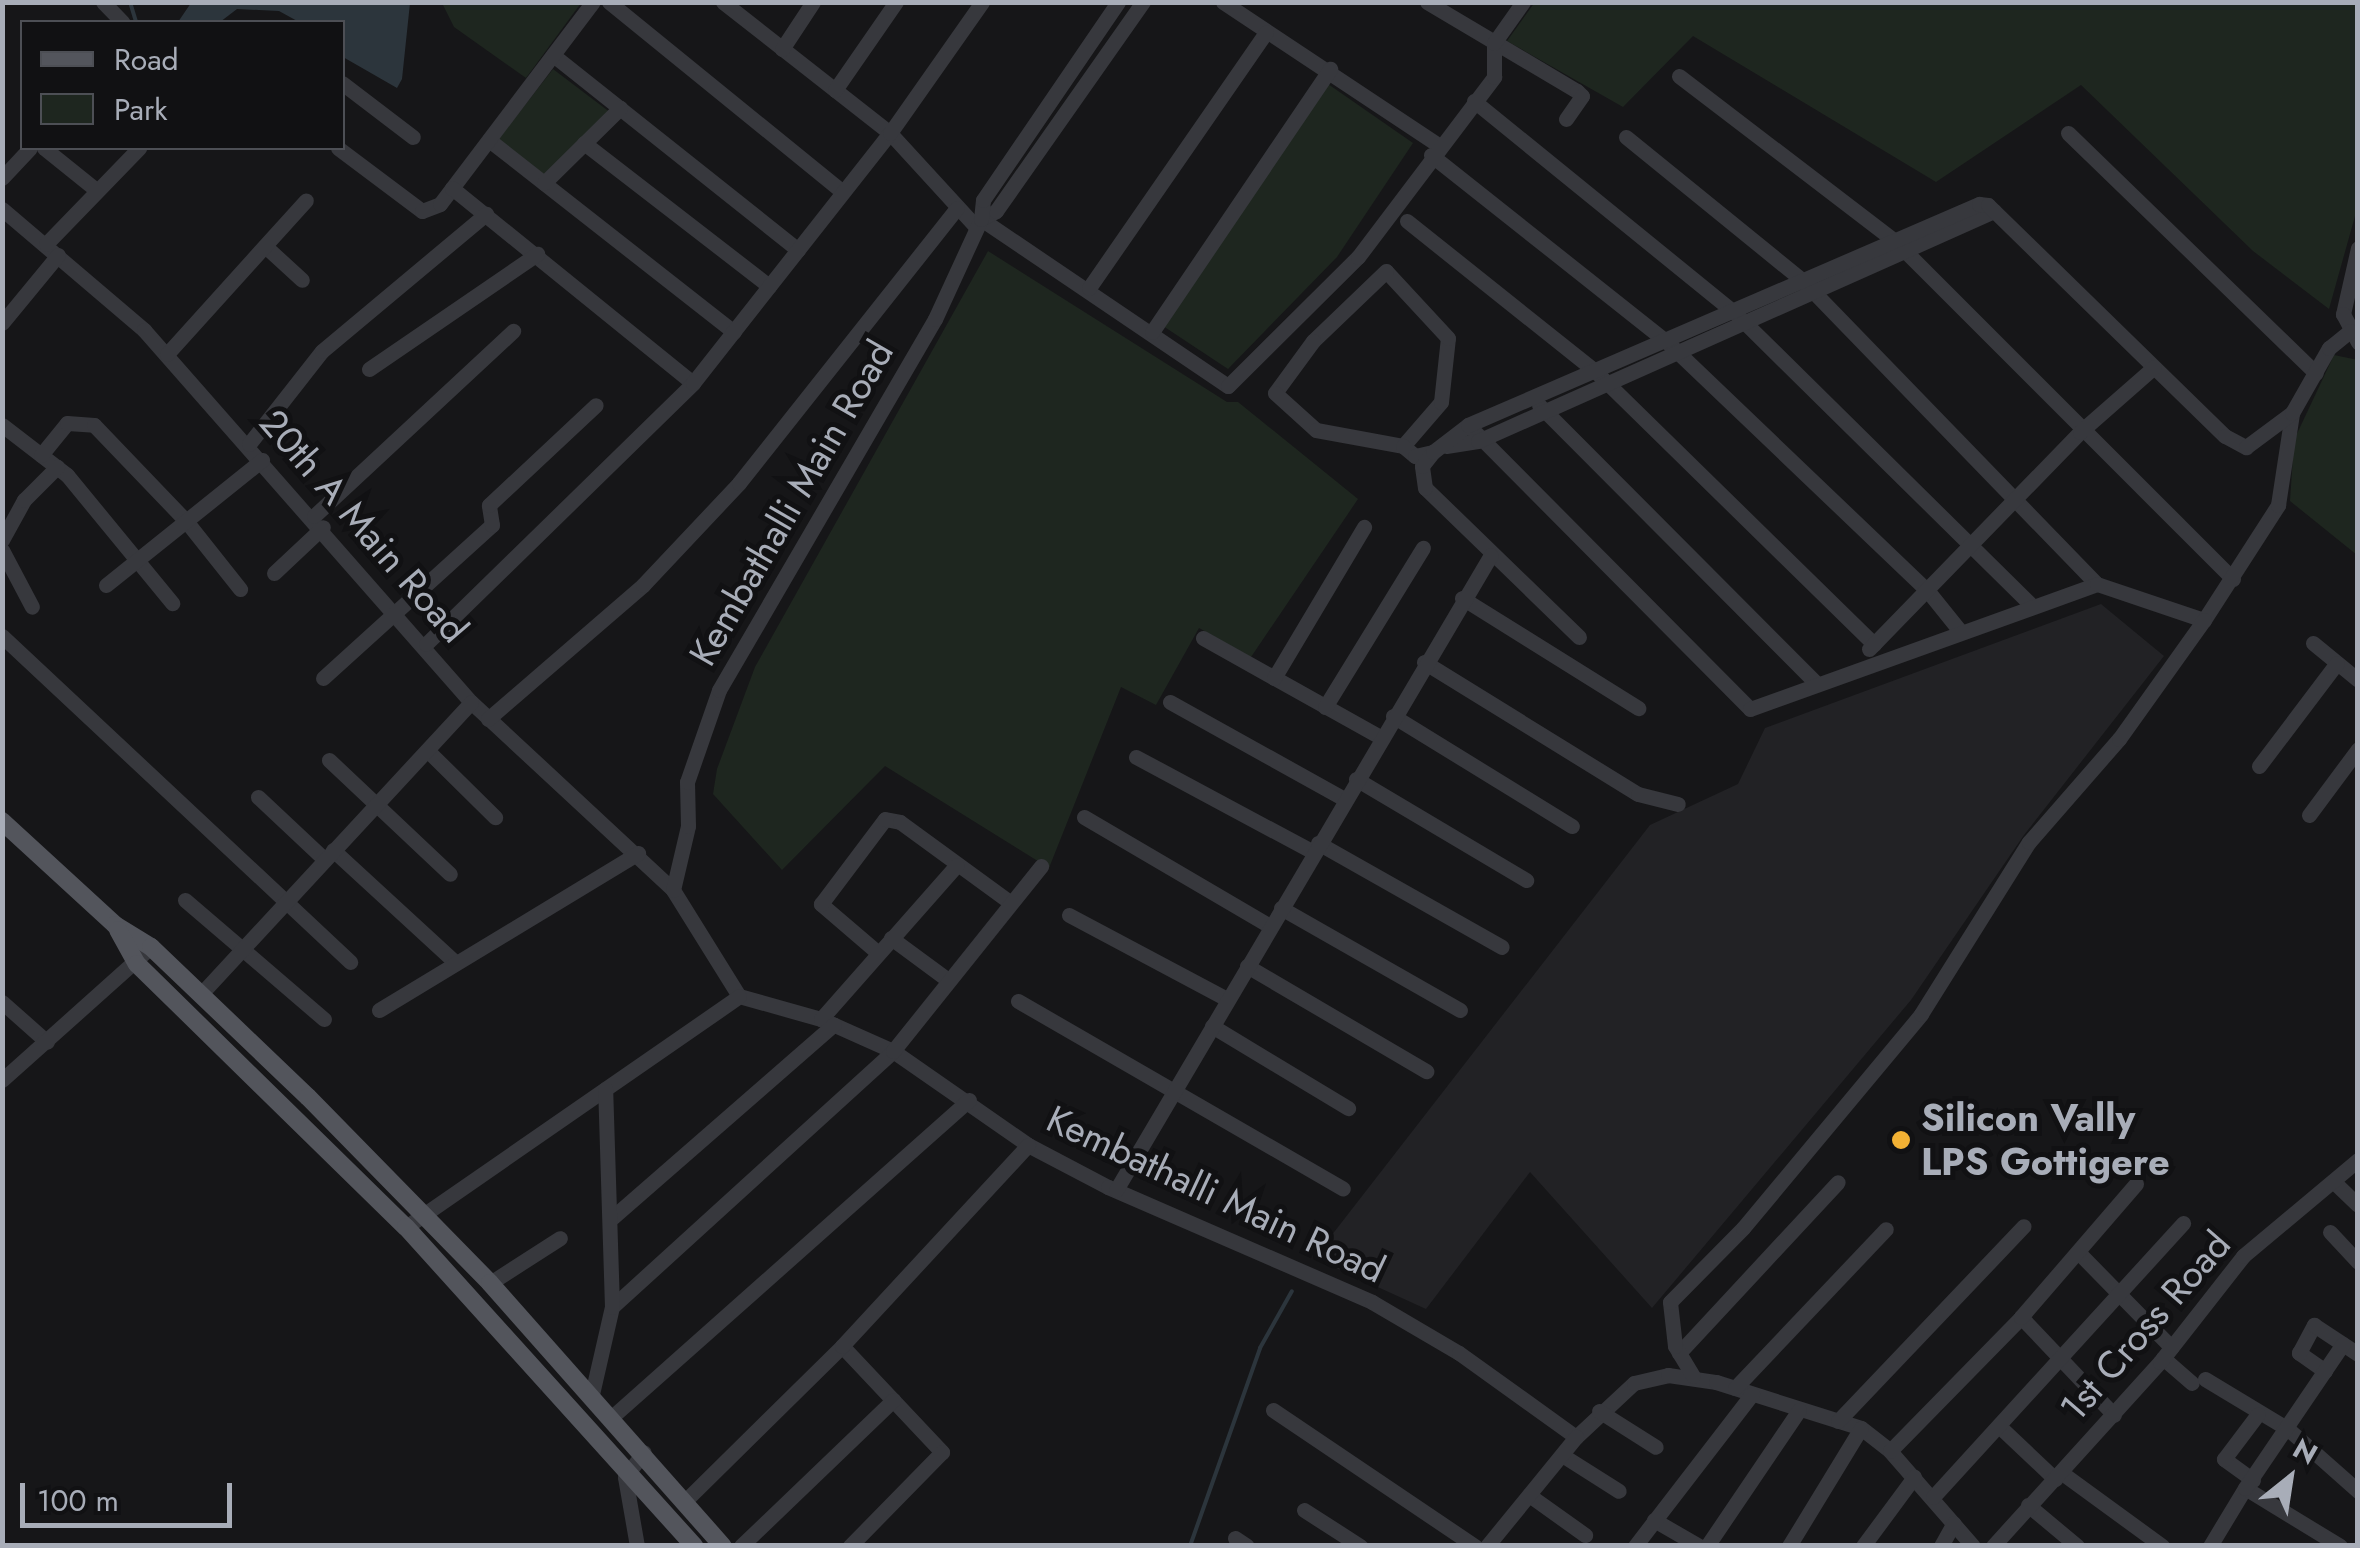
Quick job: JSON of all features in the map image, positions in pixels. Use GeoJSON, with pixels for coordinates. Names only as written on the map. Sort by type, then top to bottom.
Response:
{"type":"FeatureCollection","features":[{"type":"Feature","properties":{"kind":"main road"},"geometry":{"type":"LineString","coordinates":[[2,821],[115,925],[151,948],[424,1215],[613,1416],[723,1546]]}},
{"type":"Feature","properties":{"kind":"main road"},"geometry":{"type":"LineString","coordinates":[[115,925],[137,964],[406,1227],[627,1466],[694,1546]]}},
{"type":"Feature","properties":{"kind":"street"},"geometry":{"type":"LineString","coordinates":[[341,150],[422,210],[440,204],[593,2]]}},
{"type":"Feature","properties":{"kind":"street"},"geometry":{"type":"LineString","coordinates":[[608,2],[843,192]]}},
{"type":"Feature","properties":{"kind":"street"},"geometry":{"type":"LineString","coordinates":[[782,48],[813,2]]}},
{"type":"Feature","properties":{"kind":"street"},"geometry":{"type":"LineString","coordinates":[[835,90],[896,2]]}},
{"type":"Feature","properties":{"kind":"street"},"geometry":{"type":"LineString","coordinates":[[426,644],[694,383],[890,132],[982,2]]}},
{"type":"Feature","properties":{"kind":"street","name":"Kembathalli Main Road"},"geometry":{"type":"LineString","coordinates":[[673,890],[684,854],[687,782],[719,690],[935,319],[978,223],[982,200],[1118,2]]}},
{"type":"Feature","properties":{"kind":"street","name":"Kembathalli Main Road"},"geometry":{"type":"LineString","coordinates":[[978,223],[996,211],[1143,2]]}},
{"type":"Feature","properties":{"kind":"street"},"geometry":{"type":"LineString","coordinates":[[1223,2],[1330,68],[1673,347],[1927,590],[1960,631]]}},
{"type":"Feature","properties":{"kind":"street"},"geometry":{"type":"LineString","coordinates":[[1427,2],[1446,8],[1494,43],[1582,96],[1566,119]]}},
{"type":"Feature","properties":{"kind":"street"},"geometry":{"type":"LineString","coordinates":[[725,3],[890,132],[957,208],[1089,288],[1228,386],[1358,257],[1498,67],[1494,43],[1523,2]]}},
{"type":"Feature","properties":{"kind":"street"},"geometry":{"type":"LineString","coordinates":[[1089,288],[1266,32]]}},
{"type":"Feature","properties":{"kind":"street"},"geometry":{"type":"LineString","coordinates":[[553,55],[798,250]]}},
{"type":"Feature","properties":{"kind":"street"},"geometry":{"type":"LineString","coordinates":[[1152,332],[1330,68]]}},
{"type":"Feature","properties":{"kind":"street"},"geometry":{"type":"LineString","coordinates":[[1679,76],[1900,246],[2080,432],[2233,579]]}},
{"type":"Feature","properties":{"kind":"street"},"geometry":{"type":"LineString","coordinates":[[345,85],[413,137]]}},
{"type":"Feature","properties":{"kind":"street"},"geometry":{"type":"LineString","coordinates":[[1474,101],[1739,317],[1968,548],[2032,606]]}},
{"type":"Feature","properties":{"kind":"street"},"geometry":{"type":"LineString","coordinates":[[544,183],[620,108]]}},
{"type":"Feature","properties":{"kind":"street"},"geometry":{"type":"LineString","coordinates":[[2068,133],[2316,372]]}},
{"type":"Feature","properties":{"kind":"street"},"geometry":{"type":"LineString","coordinates":[[1626,136],[1808,286],[2098,584],[2204,620]]}},
{"type":"Feature","properties":{"kind":"street"},"geometry":{"type":"LineString","coordinates":[[489,140],[734,332]]}},
{"type":"Feature","properties":{"kind":"street"},"geometry":{"type":"LineString","coordinates":[[584,143],[770,286]]}},
{"type":"Feature","properties":{"kind":"street"},"geometry":{"type":"LineString","coordinates":[[2,178],[28,150]]}},
{"type":"Feature","properties":{"kind":"street"},"geometry":{"type":"LineString","coordinates":[[46,150],[95,190]]}},
{"type":"Feature","properties":{"kind":"street"},"geometry":{"type":"LineString","coordinates":[[2,323],[95,190],[137,150]]}},
{"type":"Feature","properties":{"kind":"street"},"geometry":{"type":"LineString","coordinates":[[452,188],[694,383]]}},
{"type":"Feature","properties":{"kind":"street"},"geometry":{"type":"LineString","coordinates":[[167,354],[306,200]]}},
{"type":"Feature","properties":{"kind":"street"},"geometry":{"type":"LineString","coordinates":[[1579,637],[1425,488],[1422,466],[1468,425],[1533,398],[1602,378],[1900,246],[1978,204],[1994,212],[2225,436],[2246,447],[2292,413]]}},
{"type":"Feature","properties":{"kind":"street"},"geometry":{"type":"LineString","coordinates":[[488,719],[643,585],[739,483],[957,208]]}},
{"type":"Feature","properties":{"kind":"street","name":"20th A Main Road"},"geometry":{"type":"LineString","coordinates":[[2,209],[167,354],[398,612],[488,719],[638,853],[673,890]]}},
{"type":"Feature","properties":{"kind":"street"},"geometry":{"type":"LineString","coordinates":[[249,444],[322,351],[486,214]]}},
{"type":"Feature","properties":{"kind":"street"},"geometry":{"type":"LineString","coordinates":[[1407,221],[1602,378],[1874,644]]}},
{"type":"Feature","properties":{"kind":"street"},"geometry":{"type":"LineString","coordinates":[[265,246],[302,280]]}},
{"type":"Feature","properties":{"kind":"street"},"geometry":{"type":"LineString","coordinates":[[1694,1376],[1680,1353],[1670,1302],[1743,1228],[1921,1014],[2029,842],[2119,739],[2233,579],[2278,505],[2292,413],[2329,348],[2354,337],[2343,314],[2358,248]]}},
{"type":"Feature","properties":{"kind":"street"},"geometry":{"type":"LineString","coordinates":[[369,369],[536,254]]}},
{"type":"Feature","properties":{"kind":"street"},"geometry":{"type":"LineString","coordinates":[[1358,257],[1375,274],[1392,274],[1448,338],[1441,402],[1403,446]]}},
{"type":"Feature","properties":{"kind":"street"},"geometry":{"type":"LineString","coordinates":[[1375,274],[1275,393],[1316,430],[1403,446],[1415,456],[1478,442],[1546,412],[1602,378]]}},
{"type":"Feature","properties":{"kind":"street"},"geometry":{"type":"LineString","coordinates":[[274,573],[318,522],[513,331]]}},
{"type":"Feature","properties":{"kind":"street"},"geometry":{"type":"LineString","coordinates":[[1850,668],[2080,432],[2154,367]]}},
{"type":"Feature","properties":{"kind":"street"},"geometry":{"type":"LineString","coordinates":[[1533,398],[1817,684]]}},
{"type":"Feature","properties":{"kind":"street"},"geometry":{"type":"LineString","coordinates":[[323,678],[492,525],[488,508],[596,405]]}},
{"type":"Feature","properties":{"kind":"street"},"geometry":{"type":"LineString","coordinates":[[41,455],[68,423],[94,425],[186,521],[240,589]]}},
{"type":"Feature","properties":{"kind":"street"},"geometry":{"type":"LineString","coordinates":[[2,425],[58,468],[172,603]]}},
{"type":"Feature","properties":{"kind":"street"},"geometry":{"type":"LineString","coordinates":[[1468,425],[1478,442],[1736,701],[1766,708],[1850,668],[2098,584]]}},
{"type":"Feature","properties":{"kind":"street"},"geometry":{"type":"LineString","coordinates":[[106,585],[262,460]]}},
{"type":"Feature","properties":{"kind":"street"},"geometry":{"type":"LineString","coordinates":[[2,540],[8,510],[58,468]]}},
{"type":"Feature","properties":{"kind":"street"},"geometry":{"type":"LineString","coordinates":[[1274,678],[1364,527]]}},
{"type":"Feature","properties":{"kind":"street"},"geometry":{"type":"LineString","coordinates":[[1325,707],[1423,548]]}},
{"type":"Feature","properties":{"kind":"street"},"geometry":{"type":"LineString","coordinates":[[2,550],[32,607]]}},
{"type":"Feature","properties":{"kind":"street"},"geometry":{"type":"LineString","coordinates":[[1116,1190],[1424,662],[1491,555]]}},
{"type":"Feature","properties":{"kind":"street"},"geometry":{"type":"LineString","coordinates":[[1462,598],[1638,708]]}},
{"type":"Feature","properties":{"kind":"street"},"geometry":{"type":"LineString","coordinates":[[2,636],[280,903],[350,962]]}},
{"type":"Feature","properties":{"kind":"street"},"geometry":{"type":"LineString","coordinates":[[1203,638],[1380,737]]}},
{"type":"Feature","properties":{"kind":"street"},"geometry":{"type":"LineString","coordinates":[[2313,644],[2358,680]]}},
{"type":"Feature","properties":{"kind":"street"},"geometry":{"type":"LineString","coordinates":[[1424,662],[1638,794],[1678,804]]}},
{"type":"Feature","properties":{"kind":"street"},"geometry":{"type":"LineString","coordinates":[[2259,766],[2337,663]]}},
{"type":"Feature","properties":{"kind":"street"},"geometry":{"type":"LineString","coordinates":[[200,995],[280,903],[429,752],[472,702]]}},
{"type":"Feature","properties":{"kind":"street"},"geometry":{"type":"LineString","coordinates":[[1170,702],[1344,799]]}},
{"type":"Feature","properties":{"kind":"street"},"geometry":{"type":"LineString","coordinates":[[1393,716],[1572,826]]}},
{"type":"Feature","properties":{"kind":"street"},"geometry":{"type":"LineString","coordinates":[[2310,814],[2358,749]]}},
{"type":"Feature","properties":{"kind":"street"},"geometry":{"type":"LineString","coordinates":[[429,752],[495,817]]}},
{"type":"Feature","properties":{"kind":"street"},"geometry":{"type":"LineString","coordinates":[[1136,757],[1502,947]]}},
{"type":"Feature","properties":{"kind":"street"},"geometry":{"type":"LineString","coordinates":[[328,760],[450,874]]}},
{"type":"Feature","properties":{"kind":"street"},"geometry":{"type":"LineString","coordinates":[[1356,779],[1526,880]]}},
{"type":"Feature","properties":{"kind":"street"},"geometry":{"type":"LineString","coordinates":[[258,797],[456,964]]}},
{"type":"Feature","properties":{"kind":"street"},"geometry":{"type":"LineString","coordinates":[[1084,818],[1270,926]]}},
{"type":"Feature","properties":{"kind":"street"},"geometry":{"type":"LineString","coordinates":[[878,952],[821,904],[875,826],[884,819],[900,822],[1010,903]]}},
{"type":"Feature","properties":{"kind":"street"},"geometry":{"type":"LineString","coordinates":[[379,1010],[638,853]]}},
{"type":"Feature","properties":{"kind":"street"},"geometry":{"type":"LineString","coordinates":[[613,1217],[827,1021],[878,952],[958,865]]}},
{"type":"Feature","properties":{"kind":"street"},"geometry":{"type":"LineString","coordinates":[[612,1307],[893,1051],[1041,866]]}},
{"type":"Feature","properties":{"kind":"street"},"geometry":{"type":"LineString","coordinates":[[406,1227],[738,996],[673,890]]}},
{"type":"Feature","properties":{"kind":"street"},"geometry":{"type":"LineString","coordinates":[[185,900],[324,1020]]}},
{"type":"Feature","properties":{"kind":"street"},"geometry":{"type":"LineString","coordinates":[[1280,908],[1460,1010]]}},
{"type":"Feature","properties":{"kind":"street"},"geometry":{"type":"LineString","coordinates":[[1069,916],[1227,999]]}},
{"type":"Feature","properties":{"kind":"street"},"geometry":{"type":"LineString","coordinates":[[891,938],[948,980]]}},
{"type":"Feature","properties":{"kind":"street"},"geometry":{"type":"LineString","coordinates":[[2,1080],[151,948]]}},
{"type":"Feature","properties":{"kind":"street"},"geometry":{"type":"LineString","coordinates":[[1246,966],[1426,1071]]}},
{"type":"Feature","properties":{"kind":"street","name":"Kembathalli Main Road"},"geometry":{"type":"LineString","coordinates":[[738,996],[827,1021],[893,1051],[1028,1144],[1116,1190],[1372,1302],[1459,1353],[1576,1438]]}},
{"type":"Feature","properties":{"kind":"street"},"geometry":{"type":"LineString","coordinates":[[1018,1001],[1342,1189]]}},
{"type":"Feature","properties":{"kind":"street"},"geometry":{"type":"LineString","coordinates":[[2,1002],[47,1042]]}},
{"type":"Feature","properties":{"kind":"street"},"geometry":{"type":"LineString","coordinates":[[1212,1026],[1348,1108]]}},
{"type":"Feature","properties":{"kind":"street"},"geometry":{"type":"LineString","coordinates":[[592,1394],[612,1307],[613,1217],[605,1089]]}},
{"type":"Feature","properties":{"kind":"street"},"geometry":{"type":"LineString","coordinates":[[613,1416],[969,1100]]}},
{"type":"Feature","properties":{"kind":"street"},"geometry":{"type":"LineString","coordinates":[[686,1500],[842,1346],[1028,1144]]}},
{"type":"Feature","properties":{"kind":"street","name":"1st Cross Road"},"geometry":{"type":"LineString","coordinates":[[1993,1546],[2167,1353],[2243,1256],[2358,1160]]}},
{"type":"Feature","properties":{"kind":"street"},"geometry":{"type":"LineString","coordinates":[[1680,1353],[1838,1182]]}},
{"type":"Feature","properties":{"kind":"street"},"geometry":{"type":"LineString","coordinates":[[2334,1182],[2358,1205]]}},
{"type":"Feature","properties":{"kind":"street"},"geometry":{"type":"LineString","coordinates":[[1890,1451],[2021,1317],[2136,1184]]}},
{"type":"Feature","properties":{"kind":"street"},"geometry":{"type":"LineString","coordinates":[[1933,1497],[2062,1361],[2183,1224]]}},
{"type":"Feature","properties":{"kind":"street"},"geometry":{"type":"LineString","coordinates":[[1838,1421],[2024,1226]]}},
{"type":"Feature","properties":{"kind":"street"},"geometry":{"type":"LineString","coordinates":[[1634,1546],[1744,1391],[1886,1229]]}},
{"type":"Feature","properties":{"kind":"street"},"geometry":{"type":"LineString","coordinates":[[2330,1232],[2358,1262]]}},
{"type":"Feature","properties":{"kind":"street"},"geometry":{"type":"LineString","coordinates":[[490,1283],[560,1238]]}},
{"type":"Feature","properties":{"kind":"street"},"geometry":{"type":"LineString","coordinates":[[2079,1253],[2120,1295],[2167,1353],[2199,1381],[2288,1429],[2355,1483]]}},
{"type":"Feature","properties":{"kind":"street"},"geometry":{"type":"LineString","coordinates":[[2021,1317],[2114,1414]]}},
{"type":"Feature","properties":{"kind":"street"},"geometry":{"type":"LineString","coordinates":[[2324,1371],[2299,1352],[2314,1325],[2358,1354]]}},
{"type":"Feature","properties":{"kind":"street"},"geometry":{"type":"LineString","coordinates":[[2210,1546],[2343,1344]]}},
{"type":"Feature","properties":{"kind":"street"},"geometry":{"type":"LineString","coordinates":[[842,1346],[942,1452],[850,1546]]}},
{"type":"Feature","properties":{"kind":"street"},"geometry":{"type":"LineString","coordinates":[[1487,1546],[1598,1411],[1634,1383],[1694,1376],[1860,1428],[1890,1451],[1972,1546]]}},
{"type":"Feature","properties":{"kind":"street"},"geometry":{"type":"LineString","coordinates":[[741,1546],[893,1400]]}},
{"type":"Feature","properties":{"kind":"street"},"geometry":{"type":"LineString","coordinates":[[1273,1410],[1475,1546]]}},
{"type":"Feature","properties":{"kind":"street"},"geometry":{"type":"LineString","coordinates":[[1707,1546],[1799,1410]]}},
{"type":"Feature","properties":{"kind":"street"},"geometry":{"type":"LineString","coordinates":[[1598,1411],[1656,1448]]}},
{"type":"Feature","properties":{"kind":"street"},"geometry":{"type":"LineString","coordinates":[[2258,1414],[2224,1459],[2249,1484],[2340,1546]]}},
{"type":"Feature","properties":{"kind":"street"},"geometry":{"type":"LineString","coordinates":[[2000,1427],[2058,1476],[2162,1546]]}},
{"type":"Feature","properties":{"kind":"street"},"geometry":{"type":"LineString","coordinates":[[1788,1546],[1860,1428]]}},
{"type":"Feature","properties":{"kind":"street"},"geometry":{"type":"LineString","coordinates":[[637,1546],[627,1466],[644,1452]]}},
{"type":"Feature","properties":{"kind":"street"},"geometry":{"type":"LineString","coordinates":[[1562,1455],[1619,1491]]}},
{"type":"Feature","properties":{"kind":"street"},"geometry":{"type":"LineString","coordinates":[[1863,1546],[1914,1477]]}},
{"type":"Feature","properties":{"kind":"street"},"geometry":{"type":"LineString","coordinates":[[1529,1495],[1584,1536]]}},
{"type":"Feature","properties":{"kind":"street"},"geometry":{"type":"LineString","coordinates":[[2028,1505],[2077,1546]]}},
{"type":"Feature","properties":{"kind":"street"},"geometry":{"type":"LineString","coordinates":[[1304,1510],[1360,1546]]}},
{"type":"Feature","properties":{"kind":"street"},"geometry":{"type":"LineString","coordinates":[[1654,1520],[1699,1546]]}},
{"type":"Feature","properties":{"kind":"street"},"geometry":{"type":"LineString","coordinates":[[1941,1546],[1954,1523]]}},
{"type":"Feature","properties":{"kind":"shaded area"},"geometry":{"type":"Polygon","coordinates":[[[191,3],[410,3],[402,79],[397,88],[345,58],[345,20],[295,20],[279,11],[237,9],[223,20],[179,20],[191,3]]]}},
{"type":"Feature","properties":{"kind":"shaded area"},"geometry":{"type":"Polygon","coordinates":[[[2101,604],[2164,656],[2024,835],[1911,1000],[1652,1308],[1530,1172],[1426,1309],[1314,1258],[1650,825],[1738,784],[1765,728],[2101,604]]]}},
{"type":"Feature","properties":{"kind":"green space"},"geometry":{"type":"Polygon","coordinates":[[[1535,2],[2356,3],[2357,209],[2329,309],[2253,251],[2081,85],[1936,182],[1693,36],[1623,107],[1507,41],[1535,2]]]}},
{"type":"Feature","properties":{"kind":"green space"},"geometry":{"type":"Polygon","coordinates":[[[442,3],[581,3],[526,78],[454,27],[442,3]]]}},
{"type":"Feature","properties":{"kind":"green space"},"geometry":{"type":"Polygon","coordinates":[[[553,69],[611,113],[542,176],[497,141],[553,69]]]}},
{"type":"Feature","properties":{"kind":"green space"},"geometry":{"type":"Polygon","coordinates":[[[1328,84],[1413,143],[1337,257],[1228,369],[1163,326],[1328,84]]]}},
{"type":"Feature","properties":{"kind":"green space"},"geometry":{"type":"Polygon","coordinates":[[[988,251],[1227,402],[1238,402],[1358,499],[1251,657],[1199,628],[1156,705],[1121,687],[1049,868],[885,766],[782,870],[713,794],[717,769],[755,667],[988,251]]]}},
{"type":"Feature","properties":{"kind":"green space"},"geometry":{"type":"Polygon","coordinates":[[[2334,355],[2358,360],[2357,555],[2290,501],[2294,440],[2334,355]]]}},
{"type":"Feature","properties":{"kind":"waterway"},"geometry":{"type":"LineString","coordinates":[[130,2],[135,20]]}},
{"type":"Feature","properties":{"kind":"waterway"},"geometry":{"type":"LineString","coordinates":[[1190,1546],[1260,1348],[1292,1291]]}},
{"type":"Feature","properties":{"kind":"place","name":"Silicon Vally LPS Gottigere"},"geometry":{"type":"Point","coordinates":[1901,1140]}}]}
